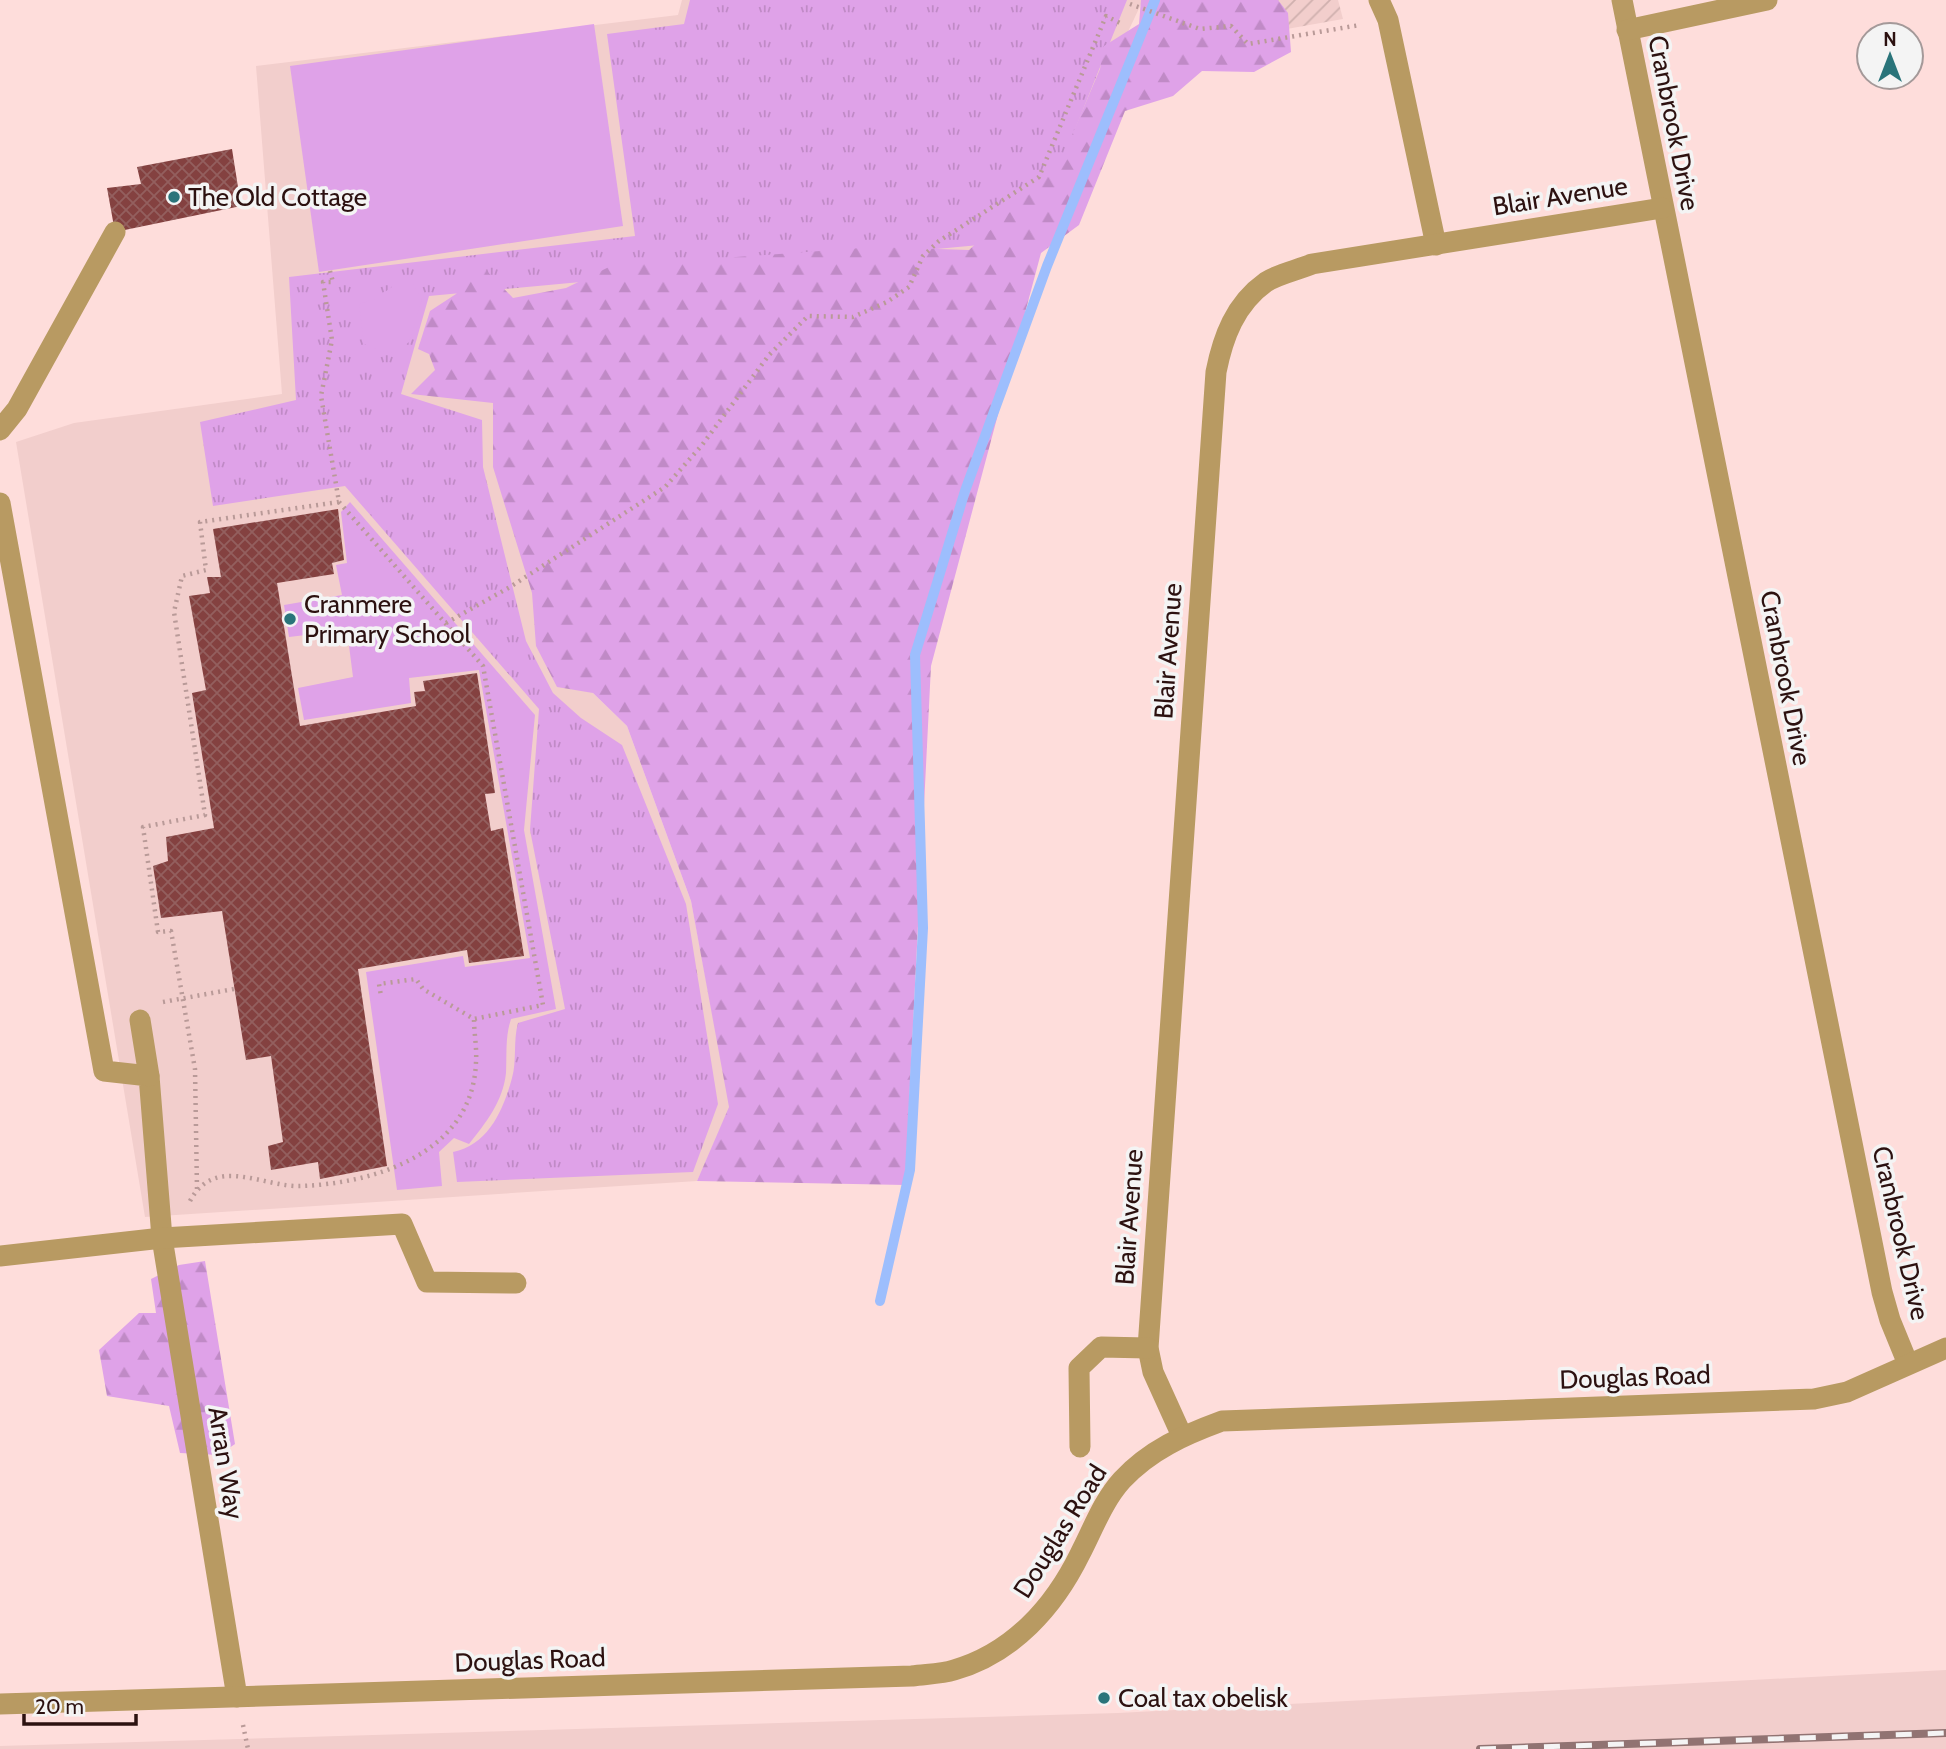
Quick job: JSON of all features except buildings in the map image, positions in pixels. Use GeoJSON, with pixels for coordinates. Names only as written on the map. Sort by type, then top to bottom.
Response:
{"type":"FeatureCollection","features":[{"type":"Feature","properties":{"kind":"street"},"geometry":{"type":"LineString","coordinates":[[1379,0],[1388,20],[1436,245]]}},
{"type":"Feature","properties":{"kind":"street","name":"Cranbrook Drive"},"geometry":{"type":"LineString","coordinates":[[1622,0],[1882,1292],[1889,1320],[1908,1364]]}},
{"type":"Feature","properties":{"kind":"street"},"geometry":{"type":"LineString","coordinates":[[1627,30],[1767,0]]}},
{"type":"Feature","properties":{"kind":"street","name":"Blair Avenue"},"geometry":{"type":"LineString","coordinates":[[1182,1436],[1153,1372],[1148,1348],[1215,386],[1223,339],[1238,309],[1266,282],[1312,264],[1662,208]]}},
{"type":"Feature","properties":{"kind":"street"},"geometry":{"type":"LineString","coordinates":[[0,430],[17,409],[115,232]]}},
{"type":"Feature","properties":{"kind":"street"},"geometry":{"type":"LineString","coordinates":[[0,503],[104,1071],[149,1076]]}},
{"type":"Feature","properties":{"kind":"street","name":"Arran Way"},"geometry":{"type":"LineString","coordinates":[[146,1012],[162,1238],[237,1697]]}},
{"type":"Feature","properties":{"kind":"street"},"geometry":{"type":"LineString","coordinates":[[0,1256],[186,1236],[402,1224],[427,1282],[516,1283]]}},
{"type":"Feature","properties":{"kind":"street"},"geometry":{"type":"LineString","coordinates":[[1080,1447],[1079,1368],[1101,1347],[1148,1348]]}},
{"type":"Feature","properties":{"kind":"street","name":"Douglas Road"},"geometry":{"type":"LineString","coordinates":[[0,1704],[912,1676],[954,1670],[993,1653],[1030,1628],[1058,1595],[1103,1507],[1120,1482],[1149,1455],[1182,1436],[1222,1421],[1814,1399],[1847,1392],[1946,1348]]}},
{"type":"Feature","properties":{"kind":"path"},"geometry":{"type":"LineString","coordinates":[[1130,4],[1200,29],[1231,26],[1248,44],[1388,20]]}},
{"type":"Feature","properties":{"kind":"path"},"geometry":{"type":"LineString","coordinates":[[446,623],[510,587],[665,487],[702,445],[769,355],[808,316],[853,317],[887,302],[909,287],[923,256],[939,241],[1039,177],[1106,16],[1122,24]]}},
{"type":"Feature","properties":{"kind":"path"},"geometry":{"type":"LineString","coordinates":[[330,271],[333,282],[323,282],[332,340],[321,396],[339,502],[483,666],[543,1005],[474,1019],[423,989],[416,979],[379,984],[381,996]]}},
{"type":"Feature","properties":{"kind":"path"},"geometry":{"type":"LineString","coordinates":[[186,1236],[186,1210],[197,1189],[195,1069],[171,931],[159,932],[143,827],[205,815],[174,612],[182,576],[206,570],[200,522],[339,502]]}},
{"type":"Feature","properties":{"kind":"path"},"geometry":{"type":"LineString","coordinates":[[146,1012],[184,999],[234,989]]}},
{"type":"Feature","properties":{"kind":"path"},"geometry":{"type":"LineString","coordinates":[[197,1189],[211,1180],[244,1174],[264,1182],[301,1186],[375,1174],[404,1166],[430,1149],[454,1125],[470,1094],[476,1063],[474,1019]]}},
{"type":"Feature","properties":{"kind":"shaded area","name":"Cranmere Primary School"},"geometry":{"type":"Polygon","coordinates":[[[682,0],[1143,0],[1082,129],[593,693],[627,726],[691,901],[730,1107],[697,1181],[145,1217],[16,442],[74,423],[282,394],[256,66],[678,15],[682,0]]]}},
{"type":"Feature","properties":{"kind":"shaded area"},"geometry":{"type":"Polygon","coordinates":[[[1271,0],[1338,0],[1343,19],[1264,33],[1271,0]]]}},
{"type":"Feature","properties":{"kind":"shaded area"},"geometry":{"type":"Polygon","coordinates":[[[1946,1670],[1946,1749],[0,1749],[0,1746],[1118,1713],[1946,1670]]]}},
{"type":"Feature","properties":{"kind":"green space"},"geometry":{"type":"Polygon","coordinates":[[[690,0],[1127,0],[1043,209],[1001,243],[429,296],[401,394],[482,420],[483,467],[526,641],[553,693],[581,718],[622,745],[686,904],[718,1104],[693,1172],[457,1182],[453,1152],[476,1142],[485,1134],[504,1102],[513,1071],[518,1023],[565,1009],[530,830],[539,709],[345,486],[213,506],[200,422],[296,400],[289,277],[635,236],[607,34],[684,24],[690,0]]]}},
{"type":"Feature","properties":{"kind":"green space"},"geometry":{"type":"Polygon","coordinates":[[[1141,0],[1278,0],[1288,13],[1291,52],[1254,72],[1202,71],[1173,96],[1125,111],[1079,225],[1041,253],[931,666],[905,1185],[697,1181],[729,1107],[691,901],[627,726],[593,693],[557,687],[536,646],[532,593],[493,467],[493,403],[411,394],[435,370],[429,354],[418,349],[430,311],[456,294],[480,264],[513,298],[566,288],[611,266],[875,247],[969,250],[1059,166],[1100,69],[1104,46],[1139,24],[1141,0]]]}},
{"type":"Feature","properties":{"kind":"green space"},"geometry":{"type":"Polygon","coordinates":[[[594,24],[623,226],[319,272],[290,66],[594,24]]]}},
{"type":"Feature","properties":{"kind":"green space"},"geometry":{"type":"Polygon","coordinates":[[[396,284],[413,284],[422,299],[409,342],[396,353],[380,351],[364,344],[359,304],[375,299],[396,284]]]}},
{"type":"Feature","properties":{"kind":"green space"},"geometry":{"type":"Polygon","coordinates":[[[350,502],[535,715],[524,830],[556,1009],[511,1019],[507,1039],[506,1073],[501,1093],[487,1120],[469,1144],[454,1138],[439,1152],[442,1186],[397,1190],[366,972],[463,956],[465,967],[530,958],[479,670],[409,678],[411,703],[304,720],[298,688],[353,677],[347,630],[289,637],[284,605],[342,595],[336,565],[347,563],[341,512],[350,502]]]}},
{"type":"Feature","properties":{"kind":"green space"},"geometry":{"type":"Polygon","coordinates":[[[205,1261],[235,1444],[219,1455],[180,1453],[169,1406],[107,1396],[99,1350],[139,1313],[156,1313],[151,1279],[179,1265],[205,1261]]]}},
{"type":"Feature","properties":{"kind":"waterway"},"geometry":{"type":"LineString","coordinates":[[880,1301],[910,1170],[923,928],[915,655],[965,491],[1047,266],[1155,0]]}},
{"type":"Feature","properties":{"kind":"railway"},"geometry":{"type":"LineString","coordinates":[[1480,1749],[1946,1733]]}},
{"type":"Feature","properties":{"kind":"place","name":"The Old Cottage"},"geometry":{"type":"Point","coordinates":[174,197]}},
{"type":"Feature","properties":{"kind":"place","name":"Cranmere Primary School"},"geometry":{"type":"Point","coordinates":[290,619]}},
{"type":"Feature","properties":{"kind":"place","name":"Coal tax obelisk"},"geometry":{"type":"Point","coordinates":[1104,1698]}}]}
